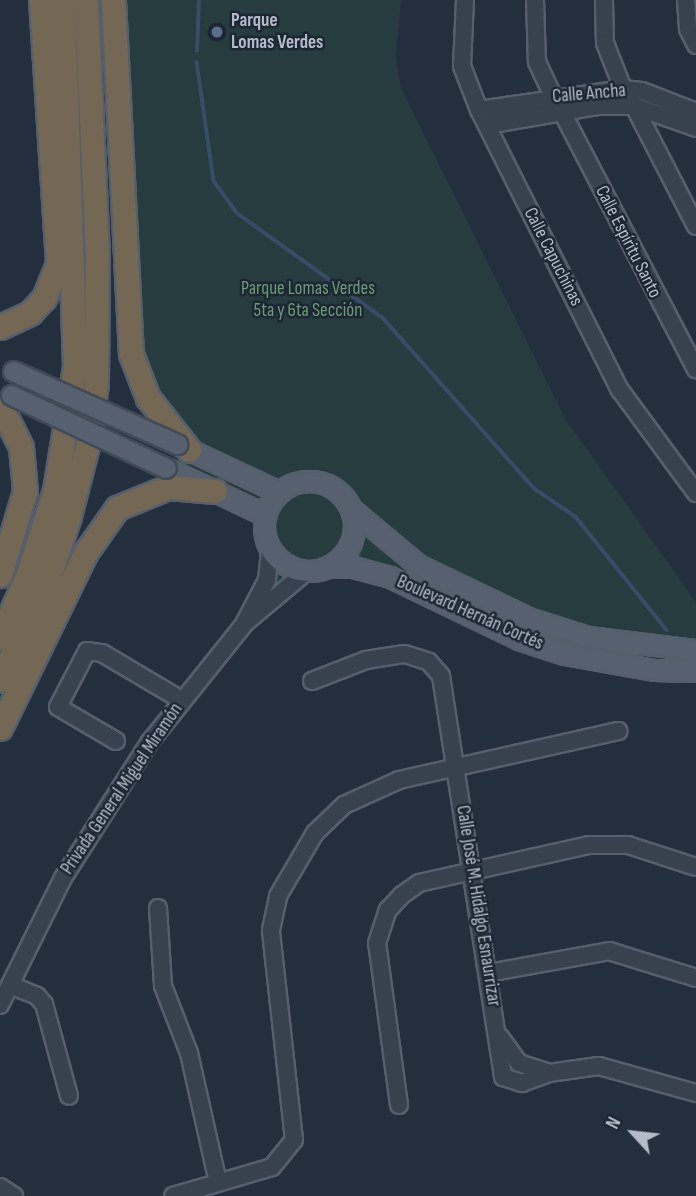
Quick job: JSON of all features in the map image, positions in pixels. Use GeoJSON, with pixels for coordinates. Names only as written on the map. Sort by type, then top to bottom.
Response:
{"type":"FeatureCollection","features":[{"type":"Feature","properties":{"kind":"highway"},"geometry":{"type":"LineString","coordinates":[[0,327],[30,313],[53,281],[58,263],[41,0]]}},
{"type":"Feature","properties":{"kind":"highway"},"geometry":{"type":"LineString","coordinates":[[0,638],[28,574],[55,490],[75,366],[63,0]]}},
{"type":"Feature","properties":{"kind":"highway"},"geometry":{"type":"LineString","coordinates":[[0,680],[47,583],[69,516],[87,446],[96,384],[97,256],[86,0]]}},
{"type":"Feature","properties":{"kind":"highway"},"geometry":{"type":"LineString","coordinates":[[113,0],[131,354],[148,398],[183,447]]}},
{"type":"Feature","properties":{"kind":"highway"},"geometry":{"type":"LineString","coordinates":[[0,575],[26,491],[21,447],[4,397]]}},
{"type":"Feature","properties":{"kind":"highway"},"geometry":{"type":"LineString","coordinates":[[0,728],[86,552],[117,508],[168,487],[215,491]]}},
{"type":"Feature","properties":{"kind":"main road"},"geometry":{"type":"LineString","coordinates":[[6,368],[279,492]]}},
{"type":"Feature","properties":{"kind":"main road"},"geometry":{"type":"LineString","coordinates":[[4,397],[265,515]]}},
{"type":"Feature","properties":{"kind":"main road"},"geometry":{"type":"LineString","coordinates":[[298,482],[319,482],[338,491],[351,509],[354,528],[348,548],[326,567],[307,571],[286,565],[270,550],[265,515],[279,492],[298,482]]}},
{"type":"Feature","properties":{"kind":"main road","name":"Boulevard Hernán Cortés"},"geometry":{"type":"LineString","coordinates":[[351,509],[418,565],[491,601],[566,632],[660,649],[696,650]]}},
{"type":"Feature","properties":{"kind":"main road","name":"Boulevard Hernán Cortés"},"geometry":{"type":"LineString","coordinates":[[326,567],[353,567],[390,576],[521,640],[564,654],[647,669],[696,671]]}},
{"type":"Feature","properties":{"kind":"main road"},"geometry":{"type":"LineString","coordinates":[[647,669],[660,649]]}},
{"type":"Feature","properties":{"kind":"main road"},"geometry":{"type":"LineString","coordinates":[[660,649],[667,671]]}},
{"type":"Feature","properties":{"kind":"street","name":"Calle Capuchinas"},"geometry":{"type":"LineString","coordinates":[[465,0],[462,66],[479,110],[620,390],[696,493]]}},
{"type":"Feature","properties":{"kind":"street"},"geometry":{"type":"LineString","coordinates":[[536,0],[537,62],[553,96]]}},
{"type":"Feature","properties":{"kind":"street"},"geometry":{"type":"LineString","coordinates":[[604,0],[605,43],[623,89]]}},
{"type":"Feature","properties":{"kind":"street"},"geometry":{"type":"LineString","coordinates":[[686,0],[688,29],[696,46]]}},
{"type":"Feature","properties":{"kind":"street","name":"Calle Ancha"},"geometry":{"type":"LineString","coordinates":[[479,110],[553,96],[623,89],[642,91],[696,112]]}},
{"type":"Feature","properties":{"kind":"street","name":"Calle Ancha"},"geometry":{"type":"LineString","coordinates":[[487,125],[562,112],[634,106],[696,128]]}},
{"type":"Feature","properties":{"kind":"street"},"geometry":{"type":"LineString","coordinates":[[634,106],[696,226]]}},
{"type":"Feature","properties":{"kind":"street","name":"Calle Espíritu Santo"},"geometry":{"type":"LineString","coordinates":[[562,112],[696,369]]}},
{"type":"Feature","properties":{"kind":"street","name":"Privada General Miguel Miramón"},"geometry":{"type":"LineString","coordinates":[[267,594],[270,550]]}},
{"type":"Feature","properties":{"kind":"street","name":"Privada General Miguel Miramón"},"geometry":{"type":"LineString","coordinates":[[0,1005],[70,866],[181,700],[267,594],[307,571]]}},
{"type":"Feature","properties":{"kind":"street"},"geometry":{"type":"LineString","coordinates":[[116,741],[58,707],[87,651],[102,653],[181,700]]}},
{"type":"Feature","properties":{"kind":"street","name":"Calle José M. Hidalgo Esnaurrizar"},"geometry":{"type":"LineString","coordinates":[[312,681],[390,655],[417,656],[429,662],[441,676],[498,1032],[511,1056],[549,1073],[599,1066],[696,1093]]}},
{"type":"Feature","properties":{"kind":"street"},"geometry":{"type":"LineString","coordinates":[[173,1196],[272,1167],[294,1140],[271,930],[278,896],[303,848],[344,805],[369,790],[456,767],[620,731]]}},
{"type":"Feature","properties":{"kind":"street"},"geometry":{"type":"LineString","coordinates":[[399,1105],[377,961],[380,928],[388,910],[419,883],[611,843],[696,867]]}},
{"type":"Feature","properties":{"kind":"street"},"geometry":{"type":"LineString","coordinates":[[158,908],[163,986],[189,1053],[218,1182]]}},
{"type":"Feature","properties":{"kind":"street"},"geometry":{"type":"LineString","coordinates":[[488,973],[609,951],[696,978]]}},
{"type":"Feature","properties":{"kind":"street"},"geometry":{"type":"LineString","coordinates":[[10,985],[37,996],[44,1004],[69,1096]]}},
{"type":"Feature","properties":{"kind":"street"},"geometry":{"type":"LineString","coordinates":[[0,1187],[14,1196]]}},
{"type":"Feature","properties":{"kind":"green space","name":"Parque Lomas Verdes 5ta y 6ta Sección"},"geometry":{"type":"Polygon","coordinates":[[[113,0],[401,0],[396,59],[401,88],[566,420],[696,602],[696,650],[643,650],[642,661],[558,646],[342,558],[352,545],[356,518],[439,575],[326,482],[297,481],[280,491],[189,449],[141,385],[113,0]]]}},
{"type":"Feature","properties":{"kind":"green space"},"geometry":{"type":"Polygon","coordinates":[[[177,450],[279,491],[273,507],[171,466],[177,450]]]}},
{"type":"Feature","properties":{"kind":"green space"},"geometry":{"type":"Polygon","coordinates":[[[311,484],[335,493],[344,502],[351,529],[347,543],[326,563],[299,565],[271,589],[282,555],[270,533],[272,509],[283,495],[311,484]]]}},
{"type":"Feature","properties":{"kind":"waterway"},"geometry":{"type":"LineString","coordinates":[[197,51],[199,0]]}},
{"type":"Feature","properties":{"kind":"waterway"},"geometry":{"type":"LineString","coordinates":[[197,62],[214,181],[237,213],[383,318],[535,489],[576,517],[667,630]]}},
{"type":"Feature","properties":{"kind":"place","name":"Parque Lomas Verdes"},"geometry":{"type":"Point","coordinates":[217,32]}}]}
